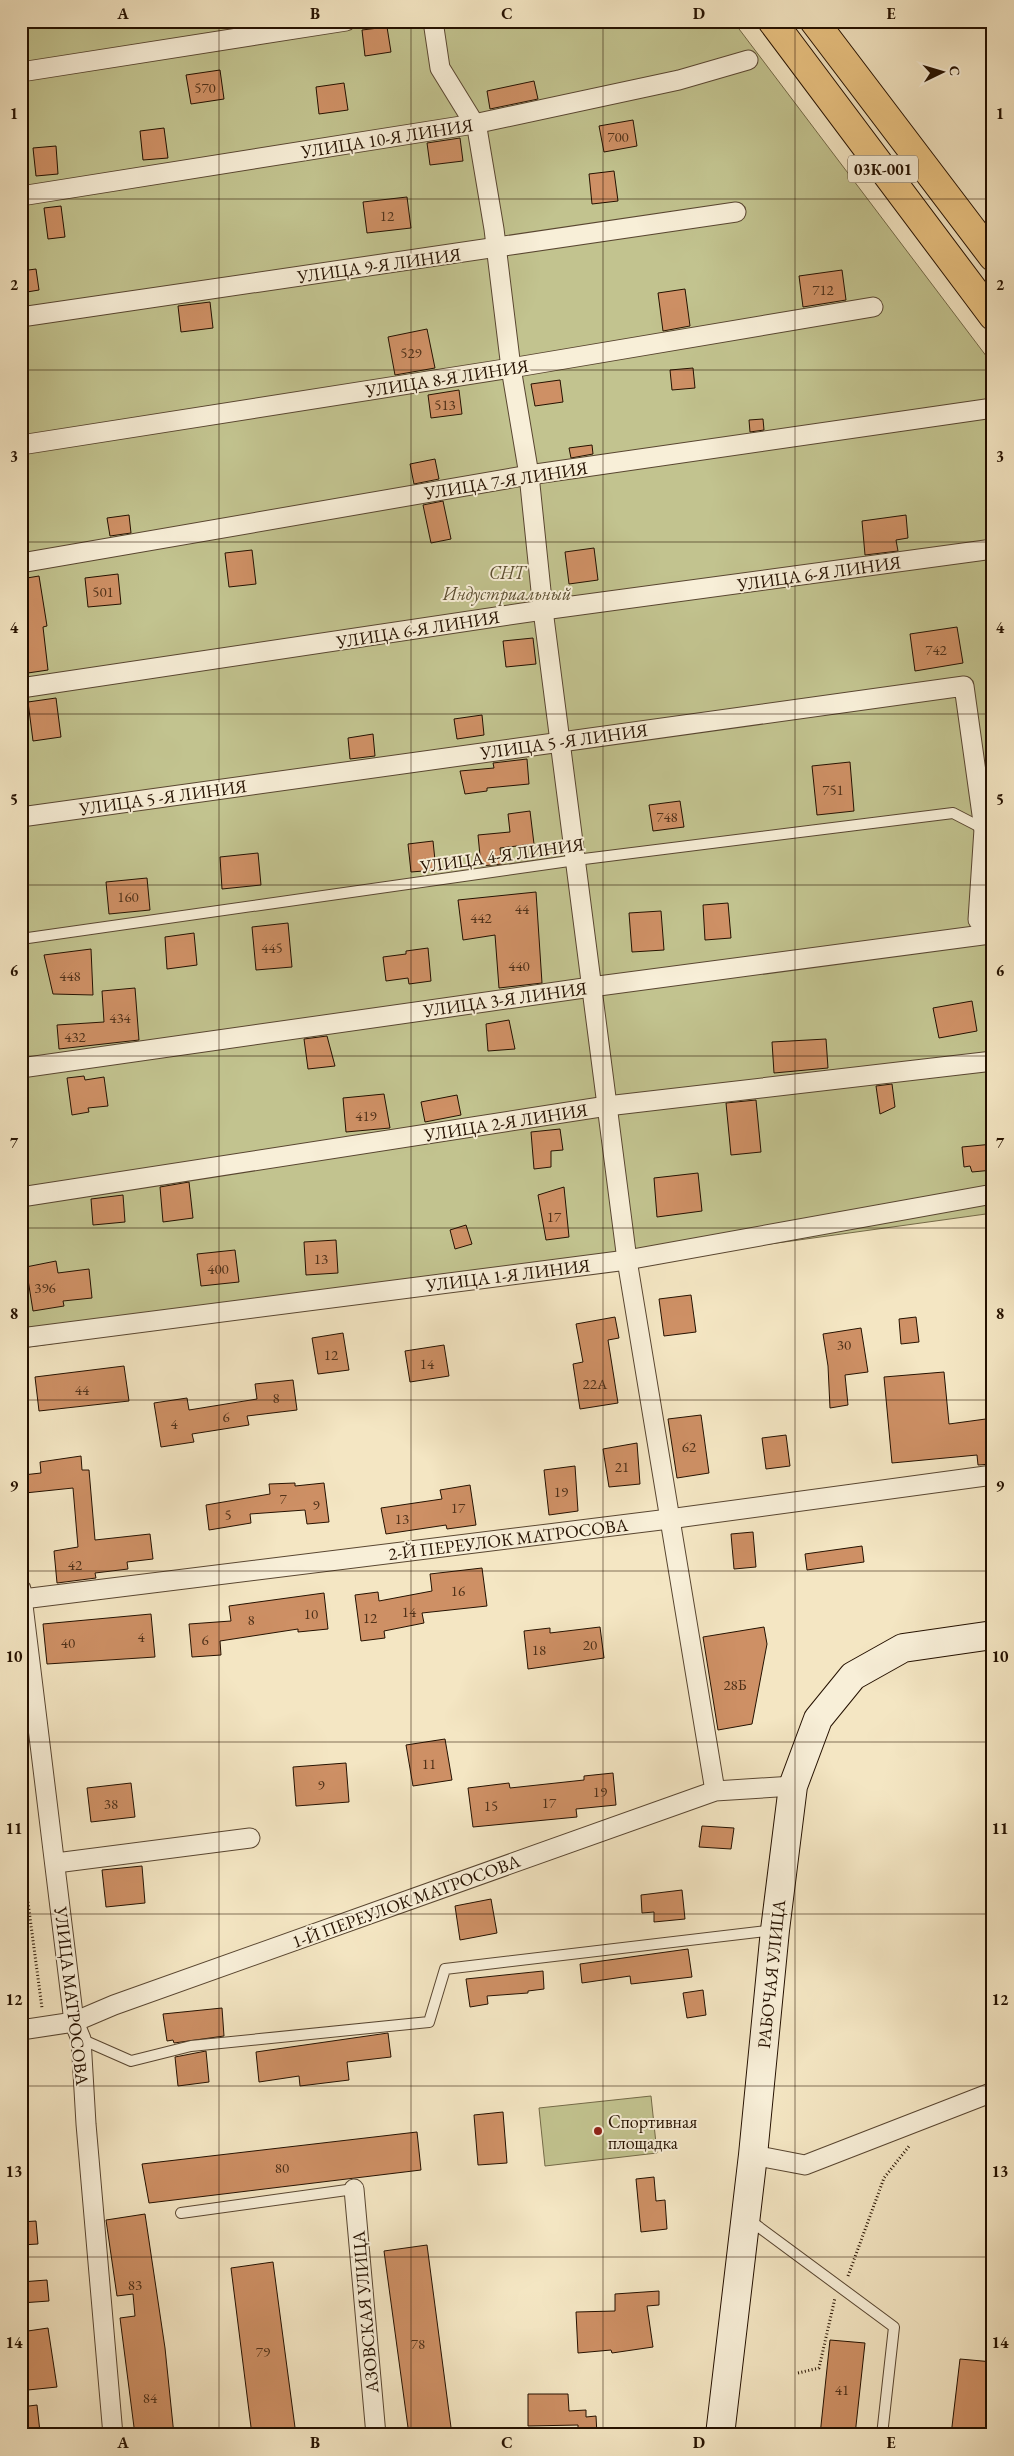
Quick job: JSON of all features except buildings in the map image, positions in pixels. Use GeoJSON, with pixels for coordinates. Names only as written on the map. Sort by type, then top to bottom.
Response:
{"type":"FeatureCollection","features":[{"type":"Feature","properties":{"kind":"main road","name":"03К-001"},"geometry":{"type":"LineString","coordinates":[[772,21],[993,316]]}},
{"type":"Feature","properties":{"kind":"main road","name":"03К-001"},"geometry":{"type":"LineString","coordinates":[[814,21],[993,257]]}},
{"type":"Feature","properties":{"kind":"main road","name":"РАБОЧАЯ УЛИЦА"},"geometry":{"type":"LineString","coordinates":[[720,2435],[753,2155],[775,1930],[793,1786],[818,1719],[853,1676],[904,1648],[993,1635]]}},
{"type":"Feature","properties":{"kind":"street"},"geometry":{"type":"LineString","coordinates":[[21,72],[346,21]]}},
{"type":"Feature","properties":{"kind":"street"},"geometry":{"type":"LineString","coordinates":[[433,21],[440,68],[474,124],[496,248],[529,476],[543,610],[627,1260],[715,1791]]}},
{"type":"Feature","properties":{"kind":"street","name":"УЛИЦА 10-Я ЛИНИЯ"},"geometry":{"type":"LineString","coordinates":[[21,196],[474,124],[679,80],[748,60]]}},
{"type":"Feature","properties":{"kind":"street","name":"УЛИЦА 9-Я ЛИНИЯ"},"geometry":{"type":"LineString","coordinates":[[21,317],[736,212]]}},
{"type":"Feature","properties":{"kind":"street","name":"УЛИЦА 8-Я ЛИНИЯ"},"geometry":{"type":"LineString","coordinates":[[21,445],[512,368],[873,307]]}},
{"type":"Feature","properties":{"kind":"street","name":"УЛИЦА 7-Я ЛИНИЯ"},"geometry":{"type":"LineString","coordinates":[[21,563],[529,476],[993,408]]}},
{"type":"Feature","properties":{"kind":"street","name":"УЛИЦА 6-Я ЛИНИЯ"},"geometry":{"type":"LineString","coordinates":[[21,688],[543,610],[993,549]]}},
{"type":"Feature","properties":{"kind":"street","name":"УЛИЦА 5 -Я ЛИНИЯ"},"geometry":{"type":"LineString","coordinates":[[21,817],[964,686],[988,826]]}},
{"type":"Feature","properties":{"kind":"street"},"geometry":{"type":"LineString","coordinates":[[988,826],[978,920],[992,936]]}},
{"type":"Feature","properties":{"kind":"street","name":"УЛИЦА 3-Я ЛИНИЯ"},"geometry":{"type":"LineString","coordinates":[[21,1068],[591,987],[992,936]]}},
{"type":"Feature","properties":{"kind":"street","name":"УЛИЦА 2-Я ЛИНИЯ"},"geometry":{"type":"LineString","coordinates":[[21,1197],[607,1106],[993,1061]]}},
{"type":"Feature","properties":{"kind":"street","name":"УЛИЦА 1-Я ЛИНИЯ"},"geometry":{"type":"LineString","coordinates":[[21,1338],[627,1260],[993,1194]]}},
{"type":"Feature","properties":{"kind":"street","name":"2-Й ПЕРЕУЛОК МАТРОСОВА"},"geometry":{"type":"LineString","coordinates":[[22,1594],[669,1519],[993,1475]]}},
{"type":"Feature","properties":{"kind":"street","name":"УЛИЦА МАТРОСОВА"},"geometry":{"type":"LineString","coordinates":[[22,1594],[78,2030],[114,2435]]}},
{"type":"Feature","properties":{"kind":"street","name":"1-Й ПЕРЕУЛОК МАТРОСОВА"},"geometry":{"type":"LineString","coordinates":[[21,2030],[78,2030],[114,2005],[715,1791],[793,1786]]}},
{"type":"Feature","properties":{"kind":"street"},"geometry":{"type":"LineString","coordinates":[[56,1863],[250,1838]]}},
{"type":"Feature","properties":{"kind":"street"},"geometry":{"type":"LineString","coordinates":[[753,2155],[805,2165],[993,2092]]}},
{"type":"Feature","properties":{"kind":"street","name":"АЗОВСКАЯ УЛИЦА"},"geometry":{"type":"LineString","coordinates":[[354,2189],[376,2435]]}},
{"type":"Feature","properties":{"kind":"lane","name":"УЛИЦА 4-Я ЛИНИЯ"},"geometry":{"type":"LineString","coordinates":[[21,939],[576,860],[953,813],[988,826]]}},
{"type":"Feature","properties":{"kind":"lane"},"geometry":{"type":"LineString","coordinates":[[78,2030],[131,2062],[191,2046],[430,2022],[445,1968],[775,1930]]}},
{"type":"Feature","properties":{"kind":"lane"},"geometry":{"type":"LineString","coordinates":[[181,2213],[354,2189]]}},
{"type":"Feature","properties":{"kind":"lane"},"geometry":{"type":"LineString","coordinates":[[745,2217],[894,2327],[882,2435]]}},
{"type":"Feature","properties":{"kind":"path"},"geometry":{"type":"LineString","coordinates":[[21,1850],[42,2011]]}},
{"type":"Feature","properties":{"kind":"path"},"geometry":{"type":"LineString","coordinates":[[845,2280],[850,2272],[884,2178],[912,2143]]}},
{"type":"Feature","properties":{"kind":"path"},"geometry":{"type":"LineString","coordinates":[[798,2373],[819,2368],[835,2295]]}},
{"type":"Feature","properties":{"kind":"green space","name":"СНТ Индустриальный"},"geometry":{"type":"Polygon","coordinates":[[[21,21],[733,21],[993,365],[993,1213],[21,1348],[21,21]]]}},
{"type":"Feature","properties":{"kind":"green space","name":"Спортивная площадка"},"geometry":{"type":"Polygon","coordinates":[[[651,2096],[657,2153],[545,2166],[539,2108],[651,2096]]]}},
{"type":"Feature","properties":{"kind":"place","name":"Спортивная площадка"},"geometry":{"type":"Point","coordinates":[598,2131]}}]}
